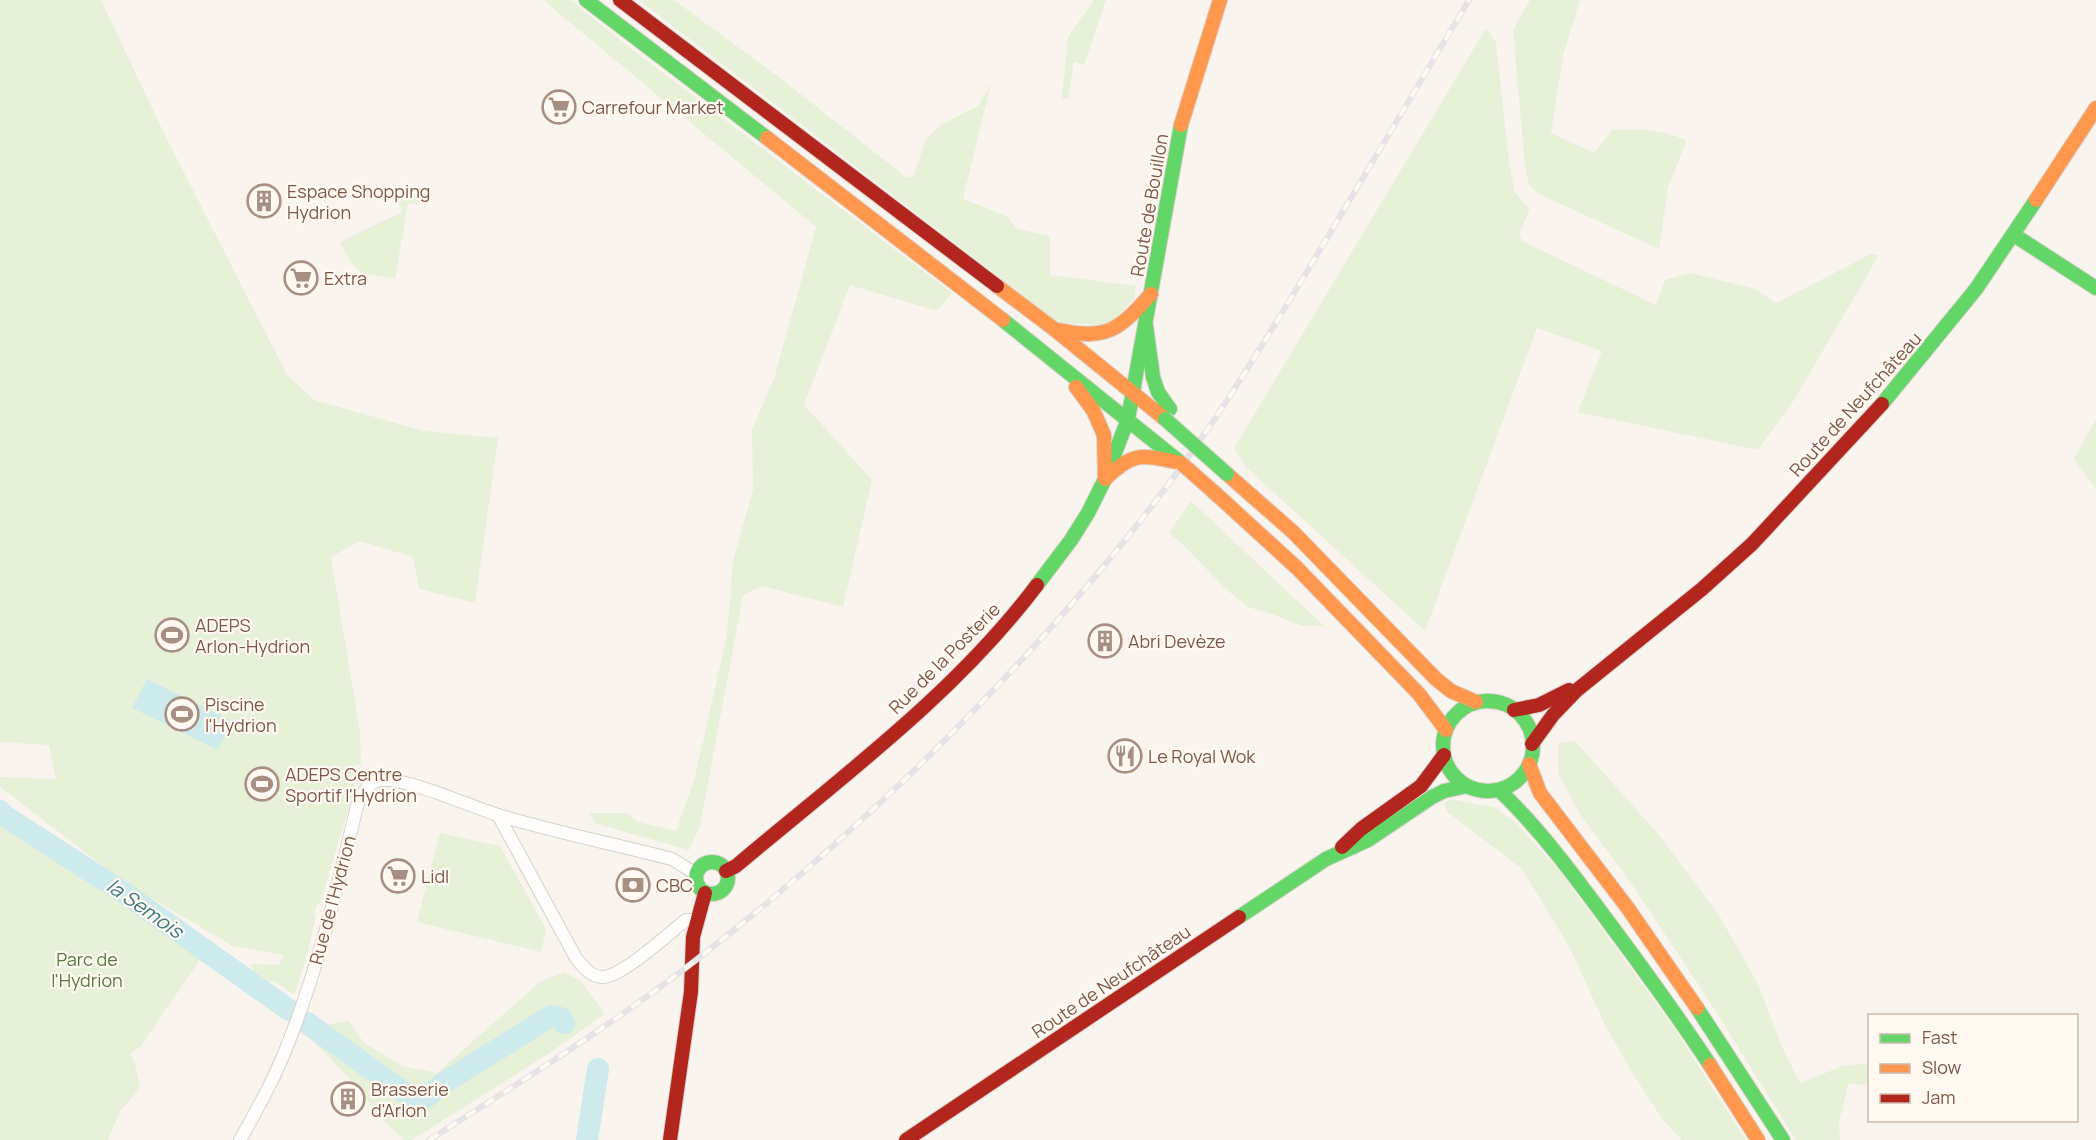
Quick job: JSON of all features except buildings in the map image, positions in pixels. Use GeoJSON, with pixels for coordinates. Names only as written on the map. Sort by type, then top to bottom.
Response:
{"type":"FeatureCollection","features":[{"type":"Feature","properties":{"kind":"main road"},"geometry":{"type":"LineString","coordinates":[[586,0],[976,298],[1181,463],[1297,568],[1419,694],[1446,730]]}},
{"type":"Feature","properties":{"kind":"main road"},"geometry":{"type":"LineString","coordinates":[[620,0],[1054,329],[1134,393],[1167,414],[1199,448],[1293,532],[1436,679],[1451,691],[1476,702]]}},
{"type":"Feature","properties":{"kind":"main road","name":"Route de Bouillon"},"geometry":{"type":"LineString","coordinates":[[1128,420],[1181,126],[1220,0]]}},
{"type":"Feature","properties":{"kind":"main road","name":"Route de Neufchâteau"},"geometry":{"type":"LineString","coordinates":[[1533,744],[1555,711],[1683,606],[1766,530],[1870,417],[1938,338],[2014,235],[2096,108]]}},
{"type":"Feature","properties":{"kind":"main road"},"geometry":{"type":"LineString","coordinates":[[2014,235],[2096,288]]}},
{"type":"Feature","properties":{"kind":"main road"},"geometry":{"type":"LineString","coordinates":[[1054,329],[1072,334],[1096,335],[1115,329],[1128,320],[1151,294]]}},
{"type":"Feature","properties":{"kind":"main road"},"geometry":{"type":"LineString","coordinates":[[1146,326],[1153,377],[1167,414]]}},
{"type":"Feature","properties":{"kind":"main road"},"geometry":{"type":"LineString","coordinates":[[1073,374],[1076,387],[1093,410],[1104,435],[1105,479]]}},
{"type":"Feature","properties":{"kind":"main road","name":"Rue de la Posterie"},"geometry":{"type":"LineString","coordinates":[[705,893],[714,895],[723,889],[728,880],[726,871],[736,866],[881,744],[947,686],[980,653],[1020,607],[1071,540],[1105,479],[1128,420]]}},
{"type":"Feature","properties":{"kind":"main road"},"geometry":{"type":"LineString","coordinates":[[1105,479],[1124,461],[1143,456],[1181,463]]}},
{"type":"Feature","properties":{"kind":"main road","name":"Route de Neufchâteau"},"geometry":{"type":"LineString","coordinates":[[1514,710],[1539,705],[1590,680]]}},
{"type":"Feature","properties":{"kind":"main road"},"geometry":{"type":"LineString","coordinates":[[1489,701],[1502,703],[1514,710],[1527,724],[1533,744],[1529,764],[1517,780],[1499,790],[1483,791],[1467,786],[1456,779],[1443,755],[1443,738],[1458,713],[1476,702],[1489,701]]}},
{"type":"Feature","properties":{"kind":"main road","name":"Route de Neufchâteau"},"geometry":{"type":"LineString","coordinates":[[1337,852],[1355,832],[1419,787],[1432,773],[1443,755]]}},
{"type":"Feature","properties":{"kind":"main road"},"geometry":{"type":"LineString","coordinates":[[1529,764],[1540,793],[1621,898],[1683,986],[1783,1140]]}},
{"type":"Feature","properties":{"kind":"main road","name":"Route de Neufchâteau"},"geometry":{"type":"LineString","coordinates":[[906,1140],[1337,852],[1368,840],[1432,797],[1444,791],[1467,786]]}},
{"type":"Feature","properties":{"kind":"main road"},"geometry":{"type":"LineString","coordinates":[[1499,790],[1527,816],[1632,953],[1726,1088],[1758,1140]]}},
{"type":"Feature","properties":{"kind":"main road"},"geometry":{"type":"LineString","coordinates":[[670,1140],[691,992],[693,937],[705,893],[697,884],[696,874],[703,865],[710,863],[717,863],[726,871]]}},
{"type":"Feature","properties":{"kind":"street","name":"Rue de l'Hydrion"},"geometry":{"type":"LineString","coordinates":[[240,1140],[266,1094],[289,1043],[326,929],[361,795],[371,783],[380,780],[402,782],[498,815],[672,859],[696,874]]}},
{"type":"Feature","properties":{"kind":"street"},"geometry":{"type":"LineString","coordinates":[[498,815],[576,958],[586,970],[600,977],[613,976],[686,920],[697,920]]}},
{"type":"Feature","properties":{"kind":"green space","name":"ADEPS Arlon-Hydrion"},"geometry":{"type":"Polygon","coordinates":[[[0,0],[101,0],[164,133],[287,375],[314,400],[424,431],[498,438],[475,603],[419,589],[413,557],[360,541],[331,557],[360,731],[361,765],[356,765],[354,790],[320,904],[317,904],[314,914],[316,915],[306,959],[294,995],[276,982],[255,979],[251,964],[279,965],[284,955],[233,946],[124,882],[0,787],[0,777],[56,779],[49,745],[0,742],[0,0]]]}},
{"type":"Feature","properties":{"kind":"green space"},"geometry":{"type":"Polygon","coordinates":[[[543,0],[571,0],[620,40],[952,293],[937,311],[850,285],[804,405],[872,480],[843,607],[762,586],[743,595],[700,826],[689,850],[597,824],[588,813],[626,813],[638,822],[676,831],[694,781],[727,635],[733,561],[753,490],[752,429],[774,379],[816,227],[543,0]]]}},
{"type":"Feature","properties":{"kind":"green space"},"geometry":{"type":"Polygon","coordinates":[[[639,0],[674,0],[780,78],[906,177],[913,177],[926,139],[941,125],[978,106],[991,83],[963,199],[1007,216],[1017,229],[1050,236],[1050,275],[1136,286],[1134,299],[1109,325],[1059,323],[639,0]]]}},
{"type":"Feature","properties":{"kind":"green space"},"geometry":{"type":"Polygon","coordinates":[[[1094,0],[1106,0],[1084,65],[1074,62],[1068,99],[1062,98],[1068,37],[1094,0]]]}},
{"type":"Feature","properties":{"kind":"green space"},"geometry":{"type":"Polygon","coordinates":[[[1530,0],[1580,0],[1563,56],[1551,133],[1594,153],[1612,130],[1660,132],[1687,141],[1668,187],[1659,249],[1537,193],[1529,184],[1525,165],[1513,30],[1530,0]]]}},
{"type":"Feature","properties":{"kind":"green space"},"geometry":{"type":"Polygon","coordinates":[[[1486,28],[1496,42],[1514,191],[1530,210],[1519,233],[1522,241],[1656,305],[1665,280],[1690,273],[1755,289],[1776,303],[1871,254],[1879,255],[1794,400],[1758,450],[1578,412],[1602,351],[1537,328],[1425,631],[1245,466],[1234,448],[1486,28]]]}},
{"type":"Feature","properties":{"kind":"green space"},"geometry":{"type":"Polygon","coordinates":[[[412,196],[418,200],[417,204],[408,203],[395,279],[366,274],[355,268],[340,242],[402,212],[399,202],[412,196]]]}},
{"type":"Feature","properties":{"kind":"green space"},"geometry":{"type":"Polygon","coordinates":[[[2096,419],[2096,489],[2074,459],[2096,419]]]}},
{"type":"Feature","properties":{"kind":"green space"},"geometry":{"type":"Polygon","coordinates":[[[1191,501],[1324,626],[1302,626],[1248,607],[1227,590],[1169,533],[1191,501]]]}},
{"type":"Feature","properties":{"kind":"green space"},"geometry":{"type":"Polygon","coordinates":[[[1575,741],[1659,835],[1720,917],[1759,986],[1782,1047],[1800,1083],[1843,1066],[1868,1063],[1868,1085],[1848,1084],[1839,1124],[1840,1140],[1796,1140],[1710,1002],[1633,886],[1580,814],[1559,775],[1558,743],[1575,741]]]}},
{"type":"Feature","properties":{"kind":"green space"},"geometry":{"type":"Polygon","coordinates":[[[1452,799],[1496,808],[1517,824],[1561,873],[1672,1025],[1746,1140],[1682,1140],[1663,1120],[1604,1023],[1569,946],[1522,869],[1446,811],[1445,802],[1452,799]]]}},
{"type":"Feature","properties":{"kind":"green space","name":"Parc de l'Hydrion"},"geometry":{"type":"Polygon","coordinates":[[[0,805],[122,889],[210,945],[141,1046],[130,1054],[134,1060],[140,1088],[120,1111],[108,1140],[0,1140],[0,805]]]}},
{"type":"Feature","properties":{"kind":"green space"},"geometry":{"type":"Polygon","coordinates":[[[440,833],[500,846],[546,929],[541,952],[417,922],[440,833]]]}},
{"type":"Feature","properties":{"kind":"green space"},"geometry":{"type":"Polygon","coordinates":[[[565,972],[582,982],[605,1014],[545,1056],[412,1140],[404,1140],[380,1117],[352,1081],[305,1033],[307,1028],[349,1021],[364,1043],[402,1066],[437,1073],[541,981],[565,972]]]}},
{"type":"Feature","properties":{"kind":"water","name":"Piscine l'Hydrion"},"geometry":{"type":"Polygon","coordinates":[[[147,679],[232,721],[218,750],[132,708],[147,679]]]}},
{"type":"Feature","properties":{"kind":"waterway","name":"la Semois"},"geometry":{"type":"LineString","coordinates":[[0,811],[123,892],[289,1010]]}},
{"type":"Feature","properties":{"kind":"waterway","name":"la Semois"},"geometry":{"type":"LineString","coordinates":[[307,1023],[416,1101],[428,1096],[445,1082],[551,1016],[561,1018],[564,1023]]}},
{"type":"Feature","properties":{"kind":"waterway","name":"la Semois"},"geometry":{"type":"LineString","coordinates":[[587,1140],[598,1069]]}},
{"type":"Feature","properties":{"kind":"railway"},"geometry":{"type":"LineString","coordinates":[[429,1140],[612,1021],[738,927],[803,873],[927,758],[1041,639],[1113,555],[1212,423],[1291,299],[1469,0]]}},
{"type":"Feature","properties":{"kind":"traffic: fast"},"geometry":{"type":"LineString","coordinates":[[586,0],[767,138]]}},
{"type":"Feature","properties":{"kind":"traffic: fast"},"geometry":{"type":"LineString","coordinates":[[1037,585],[1088,513],[1105,479],[1128,419],[1181,125]]}},
{"type":"Feature","properties":{"kind":"traffic: fast"},"geometry":{"type":"LineString","coordinates":[[1882,404],[1976,289],[2036,200]]}},
{"type":"Feature","properties":{"kind":"traffic: fast"},"geometry":{"type":"LineString","coordinates":[[2014,235],[2096,288]]}},
{"type":"Feature","properties":{"kind":"traffic: fast"},"geometry":{"type":"LineString","coordinates":[[1003,320],[1181,463]]}},
{"type":"Feature","properties":{"kind":"traffic: fast"},"geometry":{"type":"LineString","coordinates":[[1146,326],[1153,377],[1158,392],[1170,409]]}},
{"type":"Feature","properties":{"kind":"traffic: fast"},"geometry":{"type":"LineString","coordinates":[[1165,419],[1227,474]]}},
{"type":"Feature","properties":{"kind":"traffic: fast"},"geometry":{"type":"LineString","coordinates":[[1488,701],[1505,705],[1520,714],[1529,729],[1533,746],[1529,763],[1520,778],[1505,787],[1488,791],[1471,787],[1456,778],[1447,763],[1443,746],[1447,729],[1456,714],[1471,705],[1488,701]]}},
{"type":"Feature","properties":{"kind":"traffic: fast"},"geometry":{"type":"LineString","coordinates":[[1239,917],[1326,859],[1368,840],[1432,797],[1444,791],[1467,786]]}},
{"type":"Feature","properties":{"kind":"traffic: fast"},"geometry":{"type":"LineString","coordinates":[[1499,790],[1528,820],[1569,869],[1710,1065]]}},
{"type":"Feature","properties":{"kind":"traffic: fast"},"geometry":{"type":"LineString","coordinates":[[712,862],[723,867],[728,878],[723,889],[712,894],[701,889],[696,878],[701,867],[712,862]]}},
{"type":"Feature","properties":{"kind":"traffic: fast"},"geometry":{"type":"LineString","coordinates":[[1697,1008],[1783,1140]]}},
{"type":"Feature","properties":{"kind":"traffic: slow"},"geometry":{"type":"LineString","coordinates":[[1181,125],[1220,0]]}},
{"type":"Feature","properties":{"kind":"traffic: slow"},"geometry":{"type":"LineString","coordinates":[[2036,200],[2096,108]]}},
{"type":"Feature","properties":{"kind":"traffic: slow"},"geometry":{"type":"LineString","coordinates":[[767,138],[1003,320]]}},
{"type":"Feature","properties":{"kind":"traffic: slow"},"geometry":{"type":"LineString","coordinates":[[997,286],[1165,419]]}},
{"type":"Feature","properties":{"kind":"traffic: slow"},"geometry":{"type":"LineString","coordinates":[[1059,330],[1075,333],[1101,333],[1121,324],[1151,294]]}},
{"type":"Feature","properties":{"kind":"traffic: slow"},"geometry":{"type":"LineString","coordinates":[[1076,387],[1093,410],[1104,435],[1105,479]]}},
{"type":"Feature","properties":{"kind":"traffic: slow"},"geometry":{"type":"LineString","coordinates":[[1105,479],[1123,464],[1137,458],[1145,457],[1176,462]]}},
{"type":"Feature","properties":{"kind":"traffic: slow"},"geometry":{"type":"LineString","coordinates":[[1181,463],[1215,493]]}},
{"type":"Feature","properties":{"kind":"traffic: slow"},"geometry":{"type":"LineString","coordinates":[[1227,474],[1293,532],[1436,679],[1451,691],[1476,702]]}},
{"type":"Feature","properties":{"kind":"traffic: slow"},"geometry":{"type":"LineString","coordinates":[[1215,493],[1297,568],[1419,694],[1446,730]]}},
{"type":"Feature","properties":{"kind":"traffic: slow"},"geometry":{"type":"LineString","coordinates":[[1529,764],[1540,793],[1627,907],[1697,1008]]}},
{"type":"Feature","properties":{"kind":"traffic: slow"},"geometry":{"type":"LineString","coordinates":[[1710,1065],[1758,1140]]}},
{"type":"Feature","properties":{"kind":"traffic: jam"},"geometry":{"type":"LineString","coordinates":[[620,0],[997,286]]}},
{"type":"Feature","properties":{"kind":"traffic: jam"},"geometry":{"type":"LineString","coordinates":[[1532,744],[1553,715],[1577,690],[1702,589],[1752,544],[1882,404]]}},
{"type":"Feature","properties":{"kind":"traffic: jam"},"geometry":{"type":"LineString","coordinates":[[726,871],[736,866],[933,699],[1005,625],[1037,585]]}},
{"type":"Feature","properties":{"kind":"traffic: jam"},"geometry":{"type":"LineString","coordinates":[[1514,710],[1539,705],[1569,690]]}},
{"type":"Feature","properties":{"kind":"traffic: jam"},"geometry":{"type":"LineString","coordinates":[[1342,847],[1361,829],[1421,786],[1444,755]]}},
{"type":"Feature","properties":{"kind":"traffic: jam"},"geometry":{"type":"LineString","coordinates":[[670,1140],[691,992],[693,937],[705,893]]}},
{"type":"Feature","properties":{"kind":"traffic: jam"},"geometry":{"type":"LineString","coordinates":[[906,1140],[1239,917]]}},
{"type":"Feature","properties":{"kind":"place","name":"Carrefour Market"},"geometry":{"type":"Point","coordinates":[559,107]}},
{"type":"Feature","properties":{"kind":"place","name":"Espace Shopping Hydrion"},"geometry":{"type":"Point","coordinates":[264,201]}},
{"type":"Feature","properties":{"kind":"place","name":"Extra"},"geometry":{"type":"Point","coordinates":[301,278]}},
{"type":"Feature","properties":{"kind":"place","name":"ADEPS Arlon-Hydrion"},"geometry":{"type":"Point","coordinates":[172,635]}},
{"type":"Feature","properties":{"kind":"place","name":"Abri Devèze"},"geometry":{"type":"Point","coordinates":[1105,641]}},
{"type":"Feature","properties":{"kind":"place","name":"Piscine l'Hydrion"},"geometry":{"type":"Point","coordinates":[182,714]}},
{"type":"Feature","properties":{"kind":"place","name":"Le Royal Wok"},"geometry":{"type":"Point","coordinates":[1125,756]}},
{"type":"Feature","properties":{"kind":"place","name":"ADEPS Centre Sportif l'Hydrion"},"geometry":{"type":"Point","coordinates":[262,784]}},
{"type":"Feature","properties":{"kind":"place","name":"Lidl"},"geometry":{"type":"Point","coordinates":[398,876]}},
{"type":"Feature","properties":{"kind":"place","name":"CBC"},"geometry":{"type":"Point","coordinates":[633,885]}},
{"type":"Feature","properties":{"kind":"place","name":"Brasserie d'Arlon"},"geometry":{"type":"Point","coordinates":[348,1099]}}]}
